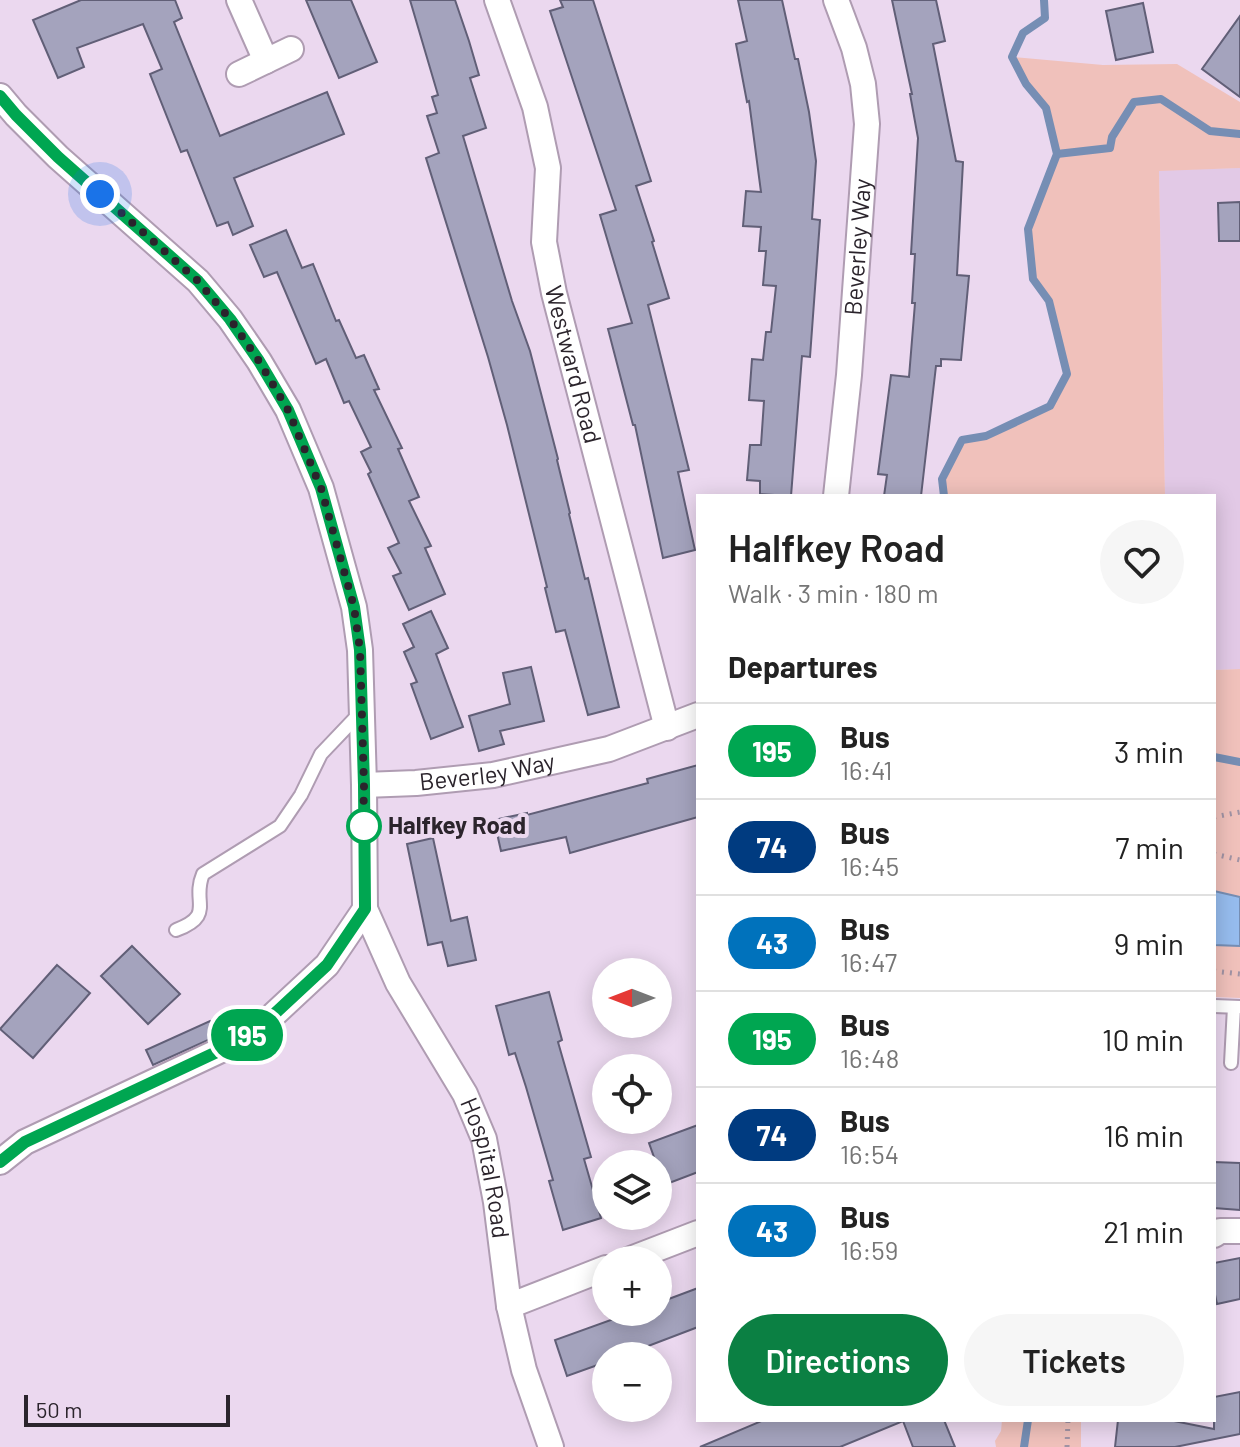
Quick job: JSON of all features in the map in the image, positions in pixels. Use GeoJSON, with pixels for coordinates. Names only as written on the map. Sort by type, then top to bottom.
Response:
{"type":"FeatureCollection","features":[{"type":"Feature","properties":{"kind":"street"},"geometry":{"type":"LineString","coordinates":[[239,0],[266,61]]}},
{"type":"Feature","properties":{"kind":"street","name":"Westward Road"},"geometry":{"type":"LineString","coordinates":[[497,0],[535,107],[548,168],[544,242],[554,293],[667,728]]}},
{"type":"Feature","properties":{"kind":"street","name":"Beverley Way"},"geometry":{"type":"LineString","coordinates":[[836,0],[854,48],[863,84],[867,124],[849,375],[836,494]]}},
{"type":"Feature","properties":{"kind":"street"},"geometry":{"type":"LineString","coordinates":[[239,74],[291,49]]}},
{"type":"Feature","properties":{"kind":"street"},"geometry":{"type":"LineString","coordinates":[[0,96],[58,157],[198,281],[230,319],[288,410],[321,488],[354,607],[360,650],[365,909],[327,965],[269,1019],[236,1043],[25,1142],[0,1162]]}},
{"type":"Feature","properties":{"kind":"street","name":"Beverley Way"},"geometry":{"type":"LineString","coordinates":[[364,785],[493,775],[609,749],[696,716]]}},
{"type":"Feature","properties":{"kind":"street","name":"Hospital Road"},"geometry":{"type":"LineString","coordinates":[[365,909],[398,983],[465,1094],[484,1139],[496,1202],[509,1306],[524,1370],[551,1447]]}},
{"type":"Feature","properties":{"kind":"street"},"geometry":{"type":"LineString","coordinates":[[1216,1234],[1240,1231]]}},
{"type":"Feature","properties":{"kind":"street"},"geometry":{"type":"LineString","coordinates":[[664,1246],[696,1234]]}},
{"type":"Feature","properties":{"kind":"street"},"geometry":{"type":"LineString","coordinates":[[509,1306],[592,1273]]}},
{"type":"Feature","properties":{"kind":"lane"},"geometry":{"type":"LineString","coordinates":[[176,930],[192,924],[197,918],[203,874],[280,826],[301,795],[321,754],[362,710]]}},
{"type":"Feature","properties":{"kind":"lane"},"geometry":{"type":"LineString","coordinates":[[1216,1006],[1237,1007],[1231,1063]]}},
{"type":"Feature","properties":{"kind":"path"},"geometry":{"type":"LineString","coordinates":[[1216,817],[1240,812]]}},
{"type":"Feature","properties":{"kind":"path"},"geometry":{"type":"LineString","coordinates":[[1216,854],[1240,860]]}},
{"type":"Feature","properties":{"kind":"path"},"geometry":{"type":"LineString","coordinates":[[1216,971],[1240,974]]}},
{"type":"Feature","properties":{"kind":"path"},"geometry":{"type":"LineString","coordinates":[[1067,1447],[1068,1422]]}},
{"type":"Feature","properties":{"kind":"shaded area"},"geometry":{"type":"Polygon","coordinates":[[[1012,57],[1103,65],[1177,64],[1240,102],[1240,168],[1159,171],[1165,494],[944,494],[942,479],[962,440],[986,436],[1050,406],[1067,374],[1049,301],[1033,279],[1030,268],[1028,229],[1057,154],[1046,108],[1029,88],[1012,57]]]}},
{"type":"Feature","properties":{"kind":"shaded area"},"geometry":{"type":"Polygon","coordinates":[[[1240,168],[1240,669],[1216,670],[1216,494],[1165,494],[1159,170],[1240,168]]]}},
{"type":"Feature","properties":{"kind":"shaded area"},"geometry":{"type":"Polygon","coordinates":[[[1240,669],[1240,998],[1216,997],[1216,670],[1240,669]]]}},
{"type":"Feature","properties":{"kind":"shaded area"},"geometry":{"type":"Polygon","coordinates":[[[1002,1422],[1081,1422],[1081,1447],[996,1447],[995,1441],[1002,1422]]]}},
{"type":"Feature","properties":{"kind":"water"},"geometry":{"type":"Polygon","coordinates":[[[1216,891],[1240,897],[1240,946],[1216,945],[1216,891]]]}},
{"type":"Feature","properties":{"kind":"building"},"geometry":{"type":"Polygon","coordinates":[[[81,0],[175,0],[182,18],[174,22],[220,136],[327,92],[344,134],[234,178],[253,226],[233,235],[228,222],[217,226],[187,150],[181,152],[150,74],[162,69],[143,24],[77,48],[84,67],[58,78],[33,20],[81,0]]]}},
{"type":"Feature","properties":{"kind":"building"},"geometry":{"type":"Polygon","coordinates":[[[306,0],[351,0],[377,62],[339,78],[306,0]]]}},
{"type":"Feature","properties":{"kind":"building"},"geometry":{"type":"Polygon","coordinates":[[[410,0],[455,0],[469,41],[479,75],[470,78],[486,128],[463,136],[530,351],[619,707],[588,715],[565,630],[556,632],[507,425],[426,158],[439,153],[427,116],[437,113],[432,97],[438,95],[410,0]]]}},
{"type":"Feature","properties":{"kind":"building"},"geometry":{"type":"Polygon","coordinates":[[[560,0],[593,0],[651,181],[636,186],[669,298],[648,305],[689,470],[678,472],[695,550],[663,558],[635,425],[608,329],[632,323],[600,215],[616,210],[550,11],[563,7],[560,0]]]}},
{"type":"Feature","properties":{"kind":"building"},"geometry":{"type":"Polygon","coordinates":[[[738,0],[782,0],[795,59],[798,59],[816,161],[812,219],[820,220],[810,357],[802,356],[791,494],[760,494],[760,481],[747,480],[750,445],[761,445],[764,401],[749,400],[752,359],[763,360],[766,332],[771,332],[776,286],[763,285],[766,251],[759,251],[761,227],[743,226],[746,191],[761,192],[749,101],[736,44],[747,41],[738,0]]]}},
{"type":"Feature","properties":{"kind":"building"},"geometry":{"type":"Polygon","coordinates":[[[892,0],[936,0],[945,41],[933,44],[956,161],[963,162],[957,275],[969,276],[961,360],[941,359],[941,366],[936,366],[921,494],[884,494],[887,475],[878,474],[891,375],[909,377],[915,303],[912,303],[915,254],[911,254],[918,138],[892,0]]]}},
{"type":"Feature","properties":{"kind":"building"},"geometry":{"type":"Polygon","coordinates":[[[1143,3],[1153,52],[1116,60],[1106,11],[1143,3]]]}},
{"type":"Feature","properties":{"kind":"building"},"geometry":{"type":"Polygon","coordinates":[[[1240,16],[1240,97],[1202,69],[1240,16]]]}},
{"type":"Feature","properties":{"kind":"building"},"geometry":{"type":"Polygon","coordinates":[[[1240,202],[1240,241],[1219,241],[1218,203],[1240,202]]]}},
{"type":"Feature","properties":{"kind":"building"},"geometry":{"type":"Polygon","coordinates":[[[286,230],[302,268],[313,264],[336,321],[339,320],[356,358],[364,355],[379,389],[374,390],[402,448],[398,449],[419,497],[409,501],[431,546],[425,548],[445,594],[409,610],[393,576],[401,573],[388,548],[399,543],[361,452],[371,447],[349,401],[344,403],[326,359],[316,364],[277,272],[264,277],[250,245],[286,230]]]}},
{"type":"Feature","properties":{"kind":"building"},"geometry":{"type":"Polygon","coordinates":[[[431,611],[448,648],[436,654],[463,727],[431,739],[411,684],[417,682],[404,652],[414,647],[403,624],[431,611]]]}},
{"type":"Feature","properties":{"kind":"building"},"geometry":{"type":"Polygon","coordinates":[[[531,667],[544,721],[500,731],[504,744],[479,751],[469,716],[510,704],[503,673],[531,667]]]}},
{"type":"Feature","properties":{"kind":"building"},"geometry":{"type":"Polygon","coordinates":[[[696,766],[696,818],[570,853],[566,837],[501,851],[494,820],[527,815],[648,783],[647,779],[696,766]]]}},
{"type":"Feature","properties":{"kind":"building"},"geometry":{"type":"Polygon","coordinates":[[[433,838],[451,921],[467,917],[476,960],[448,966],[442,942],[428,945],[407,844],[433,838]]]}},
{"type":"Feature","properties":{"kind":"building"},"geometry":{"type":"Polygon","coordinates":[[[132,946],[180,994],[148,1024],[101,976],[132,946]]]}},
{"type":"Feature","properties":{"kind":"building"},"geometry":{"type":"Polygon","coordinates":[[[57,965],[90,993],[33,1058],[0,1029],[57,965]]]}},
{"type":"Feature","properties":{"kind":"building"},"geometry":{"type":"Polygon","coordinates":[[[549,992],[562,1040],[558,1042],[591,1157],[584,1159],[592,1187],[592,1221],[563,1230],[549,1181],[553,1180],[526,1087],[515,1053],[509,1055],[496,1006],[549,992]]]}},
{"type":"Feature","properties":{"kind":"building"},"geometry":{"type":"Polygon","coordinates":[[[210,1021],[217,1036],[153,1065],[146,1050],[210,1021]]]}},
{"type":"Feature","properties":{"kind":"building"},"geometry":{"type":"Polygon","coordinates":[[[696,1126],[696,1173],[672,1182],[672,1150],[652,1150],[649,1143],[696,1126]]]}},
{"type":"Feature","properties":{"kind":"building"},"geometry":{"type":"Polygon","coordinates":[[[1216,1162],[1240,1163],[1240,1210],[1216,1208],[1216,1162]]]}},
{"type":"Feature","properties":{"kind":"building"},"geometry":{"type":"Polygon","coordinates":[[[1240,1258],[1240,1299],[1217,1304],[1216,1263],[1240,1258]]]}},
{"type":"Feature","properties":{"kind":"building"},"geometry":{"type":"Polygon","coordinates":[[[696,1289],[696,1328],[659,1342],[592,1342],[592,1367],[567,1376],[555,1340],[594,1326],[672,1326],[672,1298],[696,1289]]]}},
{"type":"Feature","properties":{"kind":"building"},"geometry":{"type":"Polygon","coordinates":[[[1240,1392],[1240,1434],[1175,1447],[1115,1447],[1118,1422],[1179,1422],[1214,1429],[1216,1397],[1240,1392]]]}},
{"type":"Feature","properties":{"kind":"building"},"geometry":{"type":"Polygon","coordinates":[[[759,1422],[901,1422],[840,1447],[700,1447],[759,1422]]]}},
{"type":"Feature","properties":{"kind":"building"},"geometry":{"type":"Polygon","coordinates":[[[903,1422],[945,1422],[955,1447],[913,1447],[903,1422]]]}},
{"type":"Feature","properties":{"kind":"waterway"},"geometry":{"type":"LineString","coordinates":[[944,494],[942,479],[962,440],[986,436],[1050,406],[1067,374],[1049,301],[1033,279],[1028,229],[1057,154],[1046,108],[1026,84],[1012,57],[1023,33],[1045,18],[1044,0]]}},
{"type":"Feature","properties":{"kind":"waterway"},"geometry":{"type":"LineString","coordinates":[[1057,154],[1110,148],[1112,137],[1134,102],[1161,99],[1210,131],[1240,134]]}},
{"type":"Feature","properties":{"kind":"waterway"},"geometry":{"type":"LineString","coordinates":[[1216,757],[1240,762]]}},
{"type":"Feature","properties":{"kind":"waterway"},"geometry":{"type":"LineString","coordinates":[[1024,1447],[1028,1422]]}},
{"type":"Feature","properties":{"kind":"bus line","name":"195"},"geometry":{"type":"LineString","coordinates":[[0,96],[58,157],[198,281],[230,319],[288,410],[321,488],[354,607],[360,650],[366,879],[365,909],[327,965],[269,1019],[236,1043],[25,1142],[0,1162]]}},
{"type":"Feature","properties":{"kind":"place","name":"Halfkey Road"},"geometry":{"type":"Point","coordinates":[364,826]}},
{"type":"Feature","properties":{"kind":"route"},"geometry":{"type":"LineString","coordinates":[[100,194],[198,281],[230,319],[288,410],[321,488],[344,564],[360,650],[363,832],[364,826]]}}]}
